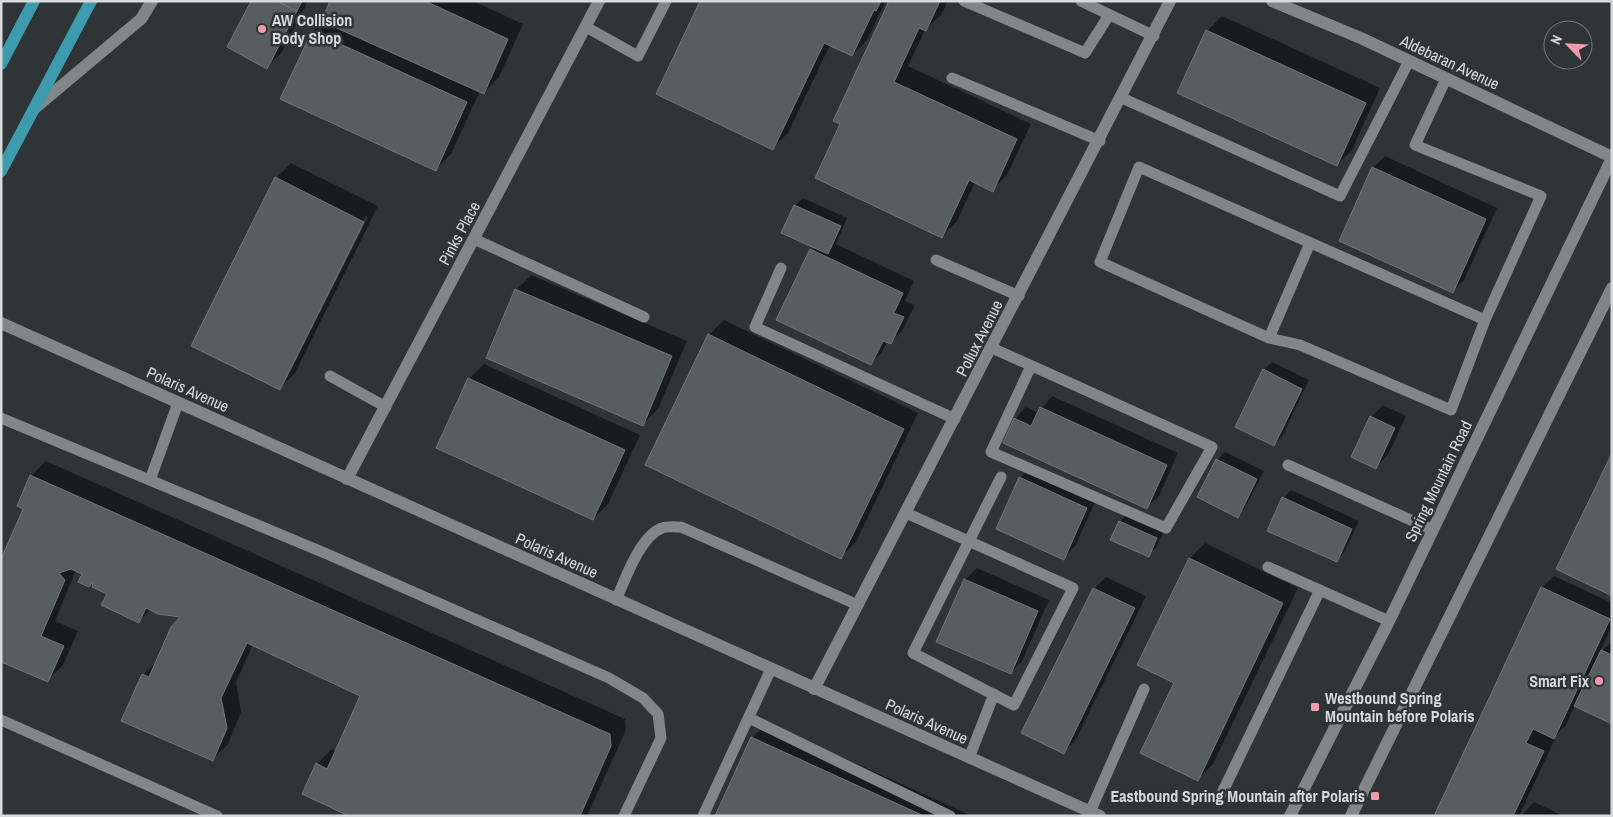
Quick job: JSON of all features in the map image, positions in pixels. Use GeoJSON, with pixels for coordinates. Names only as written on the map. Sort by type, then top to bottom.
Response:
{"type":"FeatureCollection","features":[{"type":"Feature","properties":{"kind":"main road"},"geometry":{"type":"LineString","coordinates":[[1,64],[34,1]]}},
{"type":"Feature","properties":{"kind":"main road"},"geometry":{"type":"LineString","coordinates":[[1,171],[91,1]]}},
{"type":"Feature","properties":{"kind":"street"},"geometry":{"type":"LineString","coordinates":[[35,108],[141,19],[152,1]]}},
{"type":"Feature","properties":{"kind":"street","name":"Pinks Place"},"geometry":{"type":"LineString","coordinates":[[347,479],[599,1]]}},
{"type":"Feature","properties":{"kind":"street","name":"Pollux Avenue"},"geometry":{"type":"LineString","coordinates":[[814,689],[1100,141],[1170,1]]}},
{"type":"Feature","properties":{"kind":"street","name":"Aldebaran Avenue"},"geometry":{"type":"LineString","coordinates":[[1272,1],[1409,61],[1612,157]]}},
{"type":"Feature","properties":{"kind":"street","name":"Spring Mountain Road"},"geometry":{"type":"LineString","coordinates":[[1290,816],[1389,621],[1612,157]]}},
{"type":"Feature","properties":{"kind":"street"},"geometry":{"type":"LineString","coordinates":[[1351,816],[1612,288]]}},
{"type":"Feature","properties":{"kind":"street","name":"Polaris Avenue"},"geometry":{"type":"LineString","coordinates":[[1,323],[1095,814]]}},
{"type":"Feature","properties":{"kind":"lane"},"geometry":{"type":"LineString","coordinates":[[586,27],[638,56],[666,1]]}},
{"type":"Feature","properties":{"kind":"lane"},"geometry":{"type":"LineString","coordinates":[[964,1],[1085,53],[1109,15]]}},
{"type":"Feature","properties":{"kind":"lane"},"geometry":{"type":"LineString","coordinates":[[1081,1],[1154,36]]}},
{"type":"Feature","properties":{"kind":"lane"},"geometry":{"type":"LineString","coordinates":[[1122,98],[1340,196],[1409,61]]}},
{"type":"Feature","properties":{"kind":"lane"},"geometry":{"type":"LineString","coordinates":[[952,78],[1100,141]]}},
{"type":"Feature","properties":{"kind":"lane"},"geometry":{"type":"LineString","coordinates":[[1446,78],[1415,145],[1541,196],[1485,320],[1451,410],[1300,345],[1269,338],[1100,262],[1139,167],[1485,320]]}},
{"type":"Feature","properties":{"kind":"lane"},"geometry":{"type":"LineString","coordinates":[[474,239],[644,317]]}},
{"type":"Feature","properties":{"kind":"lane"},"geometry":{"type":"LineString","coordinates":[[1269,338],[1310,243]]}},
{"type":"Feature","properties":{"kind":"lane"},"geometry":{"type":"LineString","coordinates":[[936,260],[1019,296]]}},
{"type":"Feature","properties":{"kind":"lane"},"geometry":{"type":"LineString","coordinates":[[781,268],[754,327],[955,419]]}},
{"type":"Feature","properties":{"kind":"lane"},"geometry":{"type":"LineString","coordinates":[[992,348],[1212,447],[1166,528],[992,452],[1031,366]]}},
{"type":"Feature","properties":{"kind":"lane"},"geometry":{"type":"LineString","coordinates":[[330,376],[386,407]]}},
{"type":"Feature","properties":{"kind":"lane"},"geometry":{"type":"LineString","coordinates":[[150,480],[178,403]]}},
{"type":"Feature","properties":{"kind":"lane"},"geometry":{"type":"LineString","coordinates":[[1,418],[150,480],[609,678],[644,698],[658,714],[661,738],[624,816]]}},
{"type":"Feature","properties":{"kind":"lane"},"geometry":{"type":"LineString","coordinates":[[1288,465],[1433,530]]}},
{"type":"Feature","properties":{"kind":"lane"},"geometry":{"type":"LineString","coordinates":[[906,513],[969,541],[1073,588],[1014,705],[913,653],[969,541],[1001,477]]}},
{"type":"Feature","properties":{"kind":"lane"},"geometry":{"type":"LineString","coordinates":[[616,600],[637,553],[646,541],[662,528],[681,527],[858,605]]}},
{"type":"Feature","properties":{"kind":"lane"},"geometry":{"type":"LineString","coordinates":[[1268,567],[1389,621]]}},
{"type":"Feature","properties":{"kind":"lane"},"geometry":{"type":"LineString","coordinates":[[1222,793],[1320,590]]}},
{"type":"Feature","properties":{"kind":"lane"},"geometry":{"type":"LineString","coordinates":[[703,816],[771,669]]}},
{"type":"Feature","properties":{"kind":"lane"},"geometry":{"type":"LineString","coordinates":[[1095,814],[1144,689]]}},
{"type":"Feature","properties":{"kind":"lane"},"geometry":{"type":"LineString","coordinates":[[969,758],[994,694]]}},
{"type":"Feature","properties":{"kind":"lane"},"geometry":{"type":"LineString","coordinates":[[749,718],[950,816]]}},
{"type":"Feature","properties":{"kind":"lane"},"geometry":{"type":"LineString","coordinates":[[1,720],[217,816]]}},
{"type":"Feature","properties":{"kind":"building","name":"AW Collision Body Shop"},"geometry":{"type":"Polygon","coordinates":[[[251,1],[277,1],[297,11],[267,69],[227,47],[251,1]]]}},
{"type":"Feature","properties":{"kind":"building"},"geometry":{"type":"Polygon","coordinates":[[[277,1],[302,1],[297,11],[277,1]]]}},
{"type":"Feature","properties":{"kind":"building"},"geometry":{"type":"Polygon","coordinates":[[[330,1],[425,1],[508,39],[484,94],[321,21],[330,1]]]}},
{"type":"Feature","properties":{"kind":"building"},"geometry":{"type":"Polygon","coordinates":[[[700,1],[881,1],[876,11],[874,10],[852,56],[824,43],[773,150],[656,94],[700,1]]]}},
{"type":"Feature","properties":{"kind":"building"},"geometry":{"type":"Polygon","coordinates":[[[889,1],[940,1],[926,31],[919,28],[894,82],[1017,139],[993,192],[969,180],[942,238],[815,178],[840,124],[833,121],[889,1]]]}},
{"type":"Feature","properties":{"kind":"building"},"geometry":{"type":"Polygon","coordinates":[[[1206,30],[1366,103],[1337,166],[1177,93],[1206,30]]]}},
{"type":"Feature","properties":{"kind":"building"},"geometry":{"type":"Polygon","coordinates":[[[312,31],[467,102],[436,171],[280,99],[312,31]]]}},
{"type":"Feature","properties":{"kind":"building"},"geometry":{"type":"Polygon","coordinates":[[[1372,167],[1486,219],[1453,293],[1339,241],[1372,167]]]}},
{"type":"Feature","properties":{"kind":"building"},"geometry":{"type":"Polygon","coordinates":[[[275,177],[364,222],[280,390],[191,346],[275,177]]]}},
{"type":"Feature","properties":{"kind":"building"},"geometry":{"type":"Polygon","coordinates":[[[794,205],[841,226],[828,254],[781,233],[794,205]]]}},
{"type":"Feature","properties":{"kind":"building"},"geometry":{"type":"Polygon","coordinates":[[[810,249],[903,293],[894,313],[904,317],[891,344],[883,341],[871,365],[776,320],[810,249]]]}},
{"type":"Feature","properties":{"kind":"building"},"geometry":{"type":"Polygon","coordinates":[[[515,289],[672,356],[643,426],[486,358],[515,289]]]}},
{"type":"Feature","properties":{"kind":"building"},"geometry":{"type":"Polygon","coordinates":[[[708,334],[904,429],[841,559],[645,465],[708,334]]]}},
{"type":"Feature","properties":{"kind":"building"},"geometry":{"type":"Polygon","coordinates":[[[1263,369],[1302,389],[1274,446],[1235,427],[1263,369]]]}},
{"type":"Feature","properties":{"kind":"building"},"geometry":{"type":"Polygon","coordinates":[[[468,378],[625,450],[593,520],[436,448],[468,378]]]}},
{"type":"Feature","properties":{"kind":"building"},"geometry":{"type":"Polygon","coordinates":[[[1040,407],[1167,465],[1147,509],[1003,443],[1014,418],[1031,426],[1040,407]]]}},
{"type":"Feature","properties":{"kind":"building"},"geometry":{"type":"Polygon","coordinates":[[[1370,416],[1395,428],[1376,469],[1351,457],[1370,416]]]}},
{"type":"Feature","properties":{"kind":"building"},"geometry":{"type":"Polygon","coordinates":[[[1612,453],[1612,596],[1556,569],[1612,453]]]}},
{"type":"Feature","properties":{"kind":"building"},"geometry":{"type":"Polygon","coordinates":[[[1216,459],[1257,479],[1238,518],[1197,497],[1216,459]]]}},
{"type":"Feature","properties":{"kind":"building"},"geometry":{"type":"Polygon","coordinates":[[[30,475],[610,734],[611,746],[580,816],[349,816],[302,794],[316,763],[327,769],[360,696],[247,643],[221,698],[227,728],[213,761],[121,721],[142,674],[149,677],[171,627],[180,617],[158,614],[146,608],[139,623],[101,605],[107,594],[92,587],[93,582],[89,587],[78,582],[82,574],[71,569],[59,573],[65,580],[41,636],[64,646],[48,682],[1,662],[1,559],[23,509],[17,506],[30,475]]]}},
{"type":"Feature","properties":{"kind":"building"},"geometry":{"type":"Polygon","coordinates":[[[1019,477],[1087,508],[1064,560],[996,529],[1019,477]]]}},
{"type":"Feature","properties":{"kind":"building"},"geometry":{"type":"Polygon","coordinates":[[[1282,497],[1352,529],[1337,562],[1267,531],[1282,497]]]}},
{"type":"Feature","properties":{"kind":"building"},"geometry":{"type":"Polygon","coordinates":[[[1119,521],[1157,538],[1149,557],[1110,540],[1119,521]]]}},
{"type":"Feature","properties":{"kind":"building"},"geometry":{"type":"Polygon","coordinates":[[[1189,558],[1283,603],[1198,781],[1140,753],[1174,683],[1137,665],[1189,558]]]}},
{"type":"Feature","properties":{"kind":"building"},"geometry":{"type":"Polygon","coordinates":[[[964,579],[1038,611],[1011,674],[936,642],[964,579]]]}},
{"type":"Feature","properties":{"kind":"building"},"geometry":{"type":"Polygon","coordinates":[[[1541,587],[1610,619],[1554,739],[1533,729],[1526,743],[1544,751],[1513,816],[1434,816],[1541,587]]]}},
{"type":"Feature","properties":{"kind":"building"},"geometry":{"type":"Polygon","coordinates":[[[1093,588],[1135,608],[1064,754],[1021,733],[1093,588]]]}},
{"type":"Feature","properties":{"kind":"building","name":"Smart Fix"},"geometry":{"type":"Polygon","coordinates":[[[1601,650],[1612,655],[1612,724],[1574,706],[1601,650]]]}},
{"type":"Feature","properties":{"kind":"building"},"geometry":{"type":"Polygon","coordinates":[[[751,737],[924,816],[715,816],[751,737]]]}},
{"type":"Feature","properties":{"kind":"place","name":"AW Collision Body Shop"},"geometry":{"type":"Point","coordinates":[262,29]}},
{"type":"Feature","properties":{"kind":"place","name":"Smart Fix"},"geometry":{"type":"Point","coordinates":[1599,681]}},
{"type":"Feature","properties":{"kind":"place","name":"Westbound Spring Mountain before Polaris"},"geometry":{"type":"Point","coordinates":[1315,707]}},
{"type":"Feature","properties":{"kind":"place","name":"Eastbound Spring Mountain after Polaris"},"geometry":{"type":"Point","coordinates":[1375,796]}}]}
